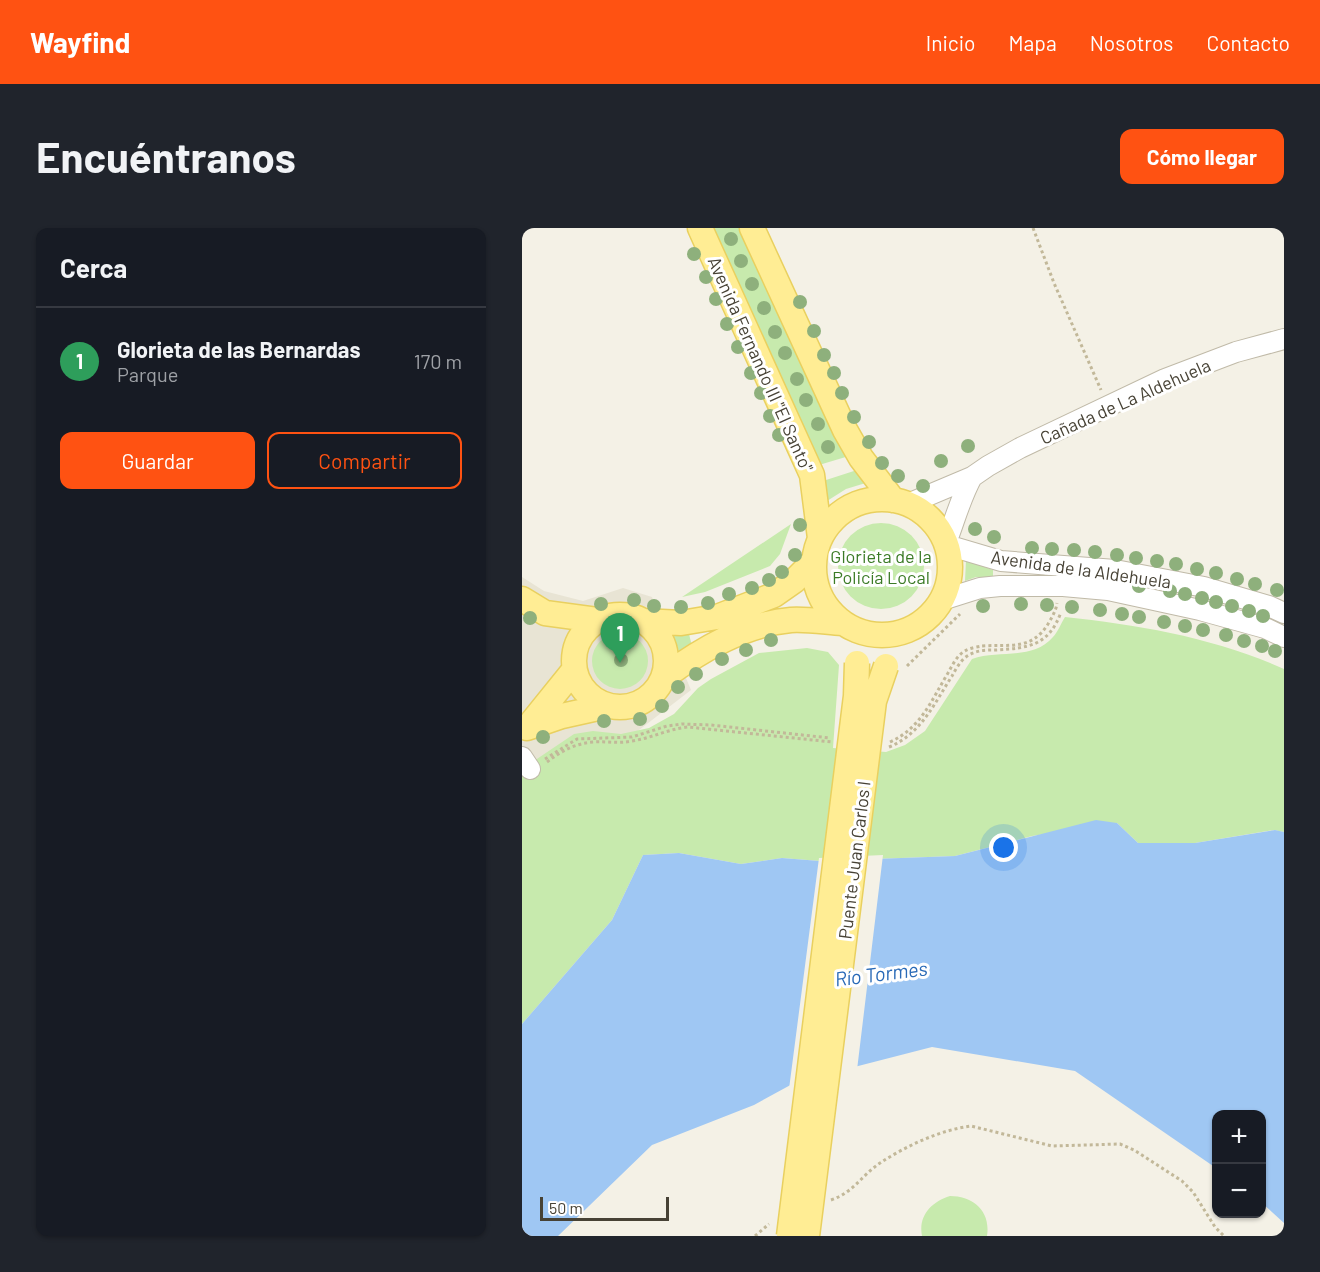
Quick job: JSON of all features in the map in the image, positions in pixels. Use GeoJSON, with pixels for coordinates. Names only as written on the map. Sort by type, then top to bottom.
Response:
{"type":"FeatureCollection","features":[{"type":"Feature","properties":{"kind":"main road","name":"Avenida Fernando III \"El Santo\""},"geometry":{"type":"LineString","coordinates":[[700,228],[812,475],[820,538]]}},
{"type":"Feature","properties":{"kind":"main road"},"geometry":{"type":"LineString","coordinates":[[664,677],[702,651],[758,627],[791,620],[846,625],[868,634],[886,635],[904,632],[919,625],[932,614],[952,605],[948,583],[950,564],[946,544],[929,518],[900,502],[861,458],[845,430],[752,228]]}},
{"type":"Feature","properties":{"kind":"main road"},"geometry":{"type":"LineString","coordinates":[[846,625],[826,606],[816,585],[813,562],[820,538],[838,515],[864,501],[900,502]]}},
{"type":"Feature","properties":{"kind":"main road"},"geometry":{"type":"LineString","coordinates":[[643,621],[681,623],[717,617],[774,595],[794,581],[813,562]]}},
{"type":"Feature","properties":{"kind":"main road"},"geometry":{"type":"LineString","coordinates":[[522,599],[545,613],[597,620],[613,615],[628,615],[643,621],[655,630],[662,642],[666,657],[664,677],[659,687],[642,703],[625,708],[607,706],[590,698],[582,689],[573,662],[545,613]]}},
{"type":"Feature","properties":{"kind":"main road"},"geometry":{"type":"LineString","coordinates":[[525,729],[573,662],[582,634],[597,620]]}},
{"type":"Feature","properties":{"kind":"main road","name":"Puente Juan Carlos I"},"geometry":{"type":"LineString","coordinates":[[782,1227],[856,696],[857,663],[846,625]]}},
{"type":"Feature","properties":{"kind":"main road","name":"Puente Juan Carlos I"},"geometry":{"type":"LineString","coordinates":[[807,1236],[874,701],[893,670],[904,632]]}},
{"type":"Feature","properties":{"kind":"main road"},"geometry":{"type":"LineString","coordinates":[[525,729],[562,716],[607,706]]}},
{"type":"Feature","properties":{"kind":"street","name":"Cañada de La Aldehuela"},"geometry":{"type":"LineString","coordinates":[[900,502],[972,477],[1020,448],[1165,379],[1236,352],[1284,339]]}},
{"type":"Feature","properties":{"kind":"street"},"geometry":{"type":"LineString","coordinates":[[946,544],[956,518],[959,502],[972,477]]}},
{"type":"Feature","properties":{"kind":"street","name":"Avenida de la Aldehuela"},"geometry":{"type":"LineString","coordinates":[[946,544],[1001,561],[1115,570],[1192,585],[1269,606],[1284,613]]}},
{"type":"Feature","properties":{"kind":"street","name":"Avenida de la Aldehuela"},"geometry":{"type":"LineString","coordinates":[[952,605],[980,588],[1000,586],[1063,586],[1108,590],[1200,610],[1265,628],[1284,637]]}},
{"type":"Feature","properties":{"kind":"path"},"geometry":{"type":"LineString","coordinates":[[1034,228],[1054,283],[1108,406]]}},
{"type":"Feature","properties":{"kind":"path"},"geometry":{"type":"LineString","coordinates":[[1058,601],[1056,611],[1044,629],[1035,639],[1024,645],[979,647],[964,651],[918,724],[886,746],[900,742],[919,728],[958,665],[968,655],[981,650],[1023,648],[1036,644],[1053,629],[1061,612]]}},
{"type":"Feature","properties":{"kind":"path"},"geometry":{"type":"LineString","coordinates":[[893,670],[912,659],[944,630],[952,605]]}},
{"type":"Feature","properties":{"kind":"path"},"geometry":{"type":"LineString","coordinates":[[682,724],[711,725],[839,741],[688,727],[671,729],[636,741],[619,744],[596,742],[578,744],[531,764],[577,739],[632,736],[682,724]]}},
{"type":"Feature","properties":{"kind":"path"},"geometry":{"type":"LineString","coordinates":[[824,1202],[844,1195],[879,1164],[925,1139],[971,1126],[1052,1146],[1120,1144],[1134,1150],[1182,1181],[1193,1192],[1215,1227],[1224,1236]]}},
{"type":"Feature","properties":{"kind":"path"},"geometry":{"type":"LineString","coordinates":[[755,1236],[782,1227]]}},
{"type":"Feature","properties":{"kind":"shaded area"},"geometry":{"type":"Polygon","coordinates":[[[522,577],[544,591],[583,601],[623,588],[652,597],[691,690],[604,757],[522,1024],[522,577]]]}},
{"type":"Feature","properties":{"kind":"green space"},"geometry":{"type":"Polygon","coordinates":[[[710,228],[744,228],[849,456],[819,465],[710,228]]]}},
{"type":"Feature","properties":{"kind":"green space"},"geometry":{"type":"Polygon","coordinates":[[[857,470],[869,482],[846,489],[827,501],[823,481],[857,470]]]}},
{"type":"Feature","properties":{"kind":"green space","name":"Glorieta de la Policía Local"},"geometry":{"type":"Polygon","coordinates":[[[873,523],[889,523],[912,535],[921,549],[924,566],[921,583],[912,597],[889,609],[873,609],[857,602],[845,590],[838,574],[838,558],[845,542],[857,530],[873,523]]]}},
{"type":"Feature","properties":{"kind":"green space"},"geometry":{"type":"Polygon","coordinates":[[[791,524],[780,554],[770,566],[705,592],[682,597],[791,524]]]}},
{"type":"Feature","properties":{"kind":"green space"},"geometry":{"type":"Polygon","coordinates":[[[966,560],[993,570],[993,578],[976,577],[965,581],[966,560]]]}},
{"type":"Feature","properties":{"kind":"green space"},"geometry":{"type":"Polygon","coordinates":[[[1065,617],[1177,634],[1231,649],[1284,669],[1284,832],[1274,830],[1195,843],[1138,843],[1117,823],[1032,836],[955,856],[820,861],[782,858],[741,864],[679,853],[643,855],[612,920],[522,1024],[522,769],[574,734],[593,731],[621,734],[649,728],[674,714],[698,688],[711,679],[759,653],[807,648],[828,652],[839,665],[833,748],[886,752],[905,745],[925,731],[972,659],[1035,649],[1053,637],[1065,617]]]}},
{"type":"Feature","properties":{"kind":"green space"},"geometry":{"type":"Polygon","coordinates":[[[620,633],[631,635],[640,641],[646,650],[648,661],[646,672],[640,681],[631,687],[620,689],[609,687],[600,681],[594,672],[592,661],[594,650],[600,641],[609,635],[620,633]]]}},
{"type":"Feature","properties":{"kind":"green space"},"geometry":{"type":"Polygon","coordinates":[[[673,634],[689,634],[692,646],[680,655],[673,634]]]}},
{"type":"Feature","properties":{"kind":"green space"},"geometry":{"type":"Polygon","coordinates":[[[950,1196],[966,1199],[979,1207],[986,1219],[987,1236],[922,1236],[922,1222],[927,1211],[937,1202],[950,1196]]]}},
{"type":"Feature","properties":{"kind":"water","name":"Río Tormes"},"geometry":{"type":"Polygon","coordinates":[[[1096,820],[1117,823],[1138,843],[1195,843],[1275,830],[1284,832],[1284,1223],[1266,1207],[1266,1110],[1212,1110],[1212,1165],[1075,1071],[932,1047],[796,1082],[754,1105],[652,1145],[558,1236],[522,1236],[522,1024],[612,920],[643,855],[679,853],[741,864],[782,858],[820,861],[955,856],[1096,820]]]}},
{"type":"Feature","properties":{"kind":"pier"},"geometry":{"type":"Polygon","coordinates":[[[883,855],[857,1070],[789,1089],[819,858],[883,855]]]}},
{"type":"Feature","properties":{"kind":"place","name":"Glorieta de las Bernardas"},"geometry":{"type":"Point","coordinates":[620,663]}}]}
